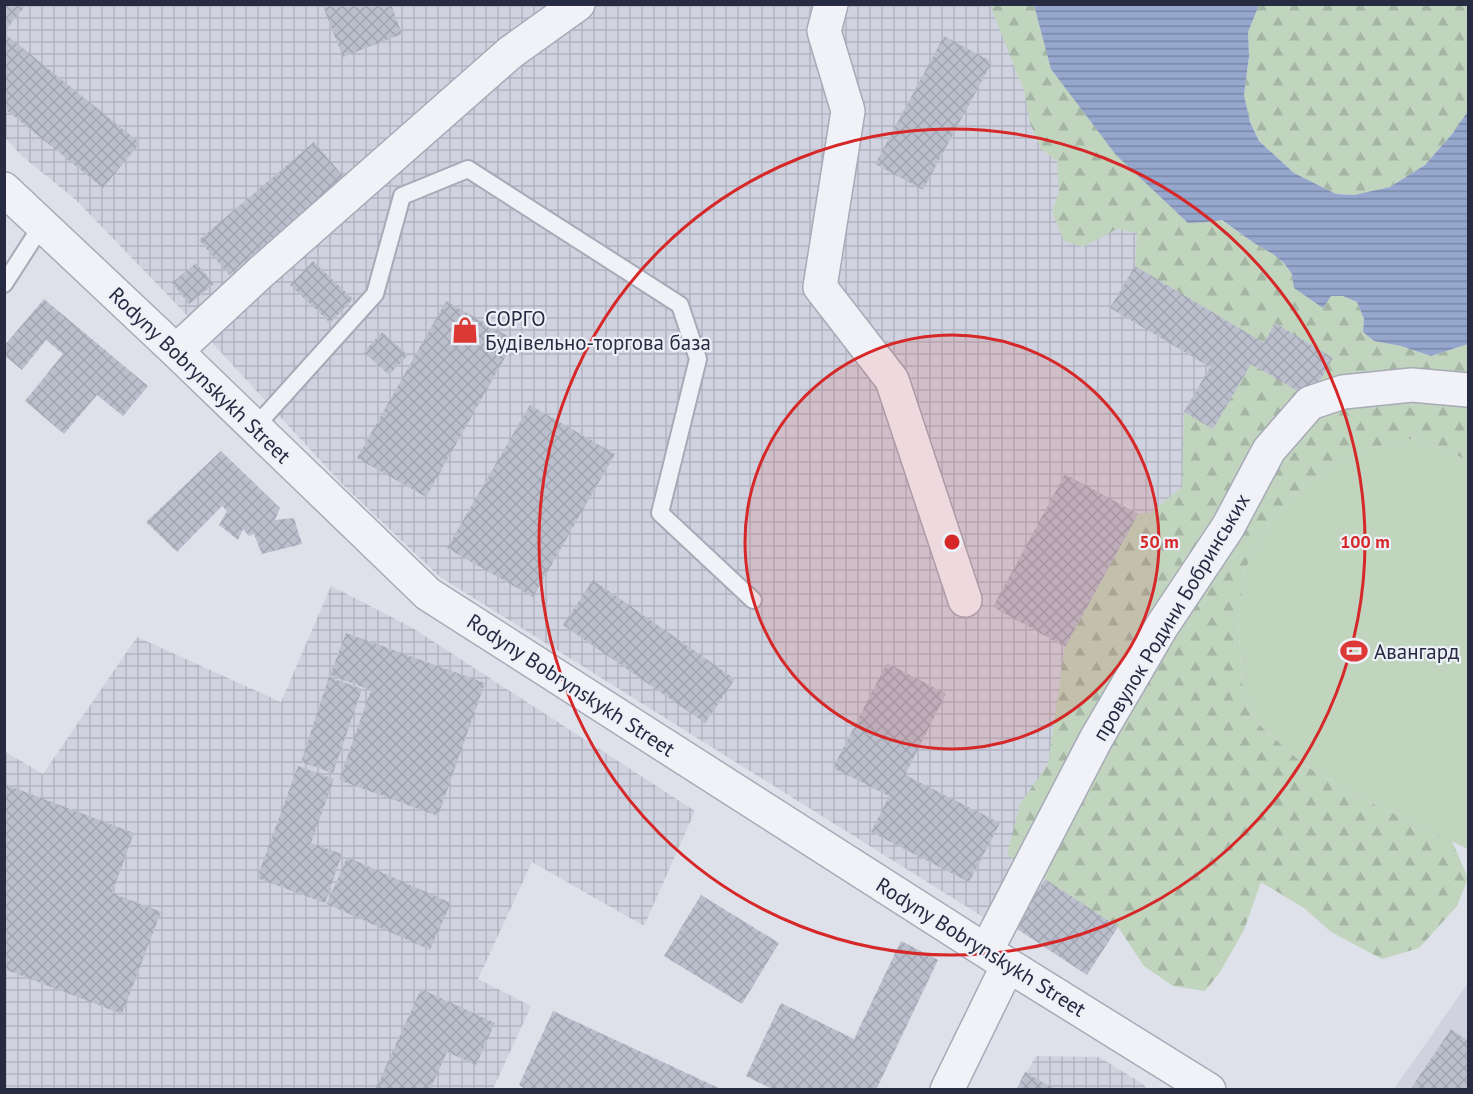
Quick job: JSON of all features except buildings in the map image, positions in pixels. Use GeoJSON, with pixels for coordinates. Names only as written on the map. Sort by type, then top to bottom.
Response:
{"type":"FeatureCollection","features":[{"type":"Feature","properties":{"kind":"street"},"geometry":{"type":"LineString","coordinates":[[176,351],[261,272],[511,52],[578,4]]}},
{"type":"Feature","properties":{"kind":"street"},"geometry":{"type":"LineString","coordinates":[[822,13],[848,111],[820,287],[892,380],[965,600]]}},
{"type":"Feature","properties":{"kind":"street","name":"Rodyny Bobrynskykh Street"},"geometry":{"type":"LineString","coordinates":[[4,189],[428,594],[997,958],[1209,1089]]}},
{"type":"Feature","properties":{"kind":"street","name":"провулок Родини Бобринських"},"geometry":{"type":"LineString","coordinates":[[947,1089],[997,958],[1096,740],[1162,626],[1228,527],[1269,450],[1310,403],[1343,392],[1412,385],[1468,390]]}},
{"type":"Feature","properties":{"kind":"lane"},"geometry":{"type":"LineString","coordinates":[[255,427],[375,294],[402,196],[468,169],[680,305],[698,359],[660,513],[753,600]]}},
{"type":"Feature","properties":{"kind":"lane"},"geometry":{"type":"LineString","coordinates":[[4,284],[42,225]]}},
{"type":"Feature","properties":{"kind":"shaded area"},"geometry":{"type":"Polygon","coordinates":[[[4,5],[1035,5],[1088,158],[1359,368],[991,922],[440,577],[342,484],[182,310],[76,200],[23,157],[5,138],[4,5]]]}},
{"type":"Feature","properties":{"kind":"shaded area"},"geometry":{"type":"Polygon","coordinates":[[[331,586],[411,627],[695,811],[644,926],[532,862],[478,979],[531,1006],[493,1089],[5,1089],[4,751],[43,774],[137,637],[281,702],[331,586]]]}},
{"type":"Feature","properties":{"kind":"shaded area"},"geometry":{"type":"Polygon","coordinates":[[[1468,983],[1468,1089],[1394,1089],[1468,983]]]}},
{"type":"Feature","properties":{"kind":"shaded area"},"geometry":{"type":"Polygon","coordinates":[[[1036,1056],[1099,1057],[1143,1084],[1147,1089],[1016,1090],[1036,1056]]]}},
{"type":"Feature","properties":{"kind":"green space"},"geometry":{"type":"Polygon","coordinates":[[[990,5],[1034,5],[1051,69],[1207,222],[1221,220],[1273,254],[1284,263],[1323,307],[1331,296],[1343,296],[1357,302],[1364,319],[1363,332],[1374,341],[1401,346],[1431,356],[1468,344],[1468,460],[1415,438],[1358,451],[1310,480],[1269,522],[1244,571],[1238,620],[1242,683],[1255,721],[1304,765],[1371,803],[1452,841],[1468,878],[1457,906],[1419,948],[1382,959],[1331,932],[1304,908],[1261,882],[1244,930],[1220,972],[1205,991],[1173,986],[1144,966],[1118,927],[1007,855],[1020,804],[1048,764],[1065,647],[1138,514],[1150,513],[1182,487],[1184,412],[1213,428],[1251,364],[1310,398],[1333,358],[1275,324],[1264,343],[1135,266],[1137,233],[1117,229],[1083,247],[1064,241],[1052,211],[1059,193],[1057,161],[1041,149],[1030,123],[1025,94],[990,5]]]}},
{"type":"Feature","properties":{"kind":"green space"},"geometry":{"type":"Polygon","coordinates":[[[1259,5],[1468,5],[1468,111],[1453,133],[1425,165],[1390,187],[1354,195],[1336,194],[1294,173],[1259,141],[1250,122],[1244,95],[1249,56],[1248,32],[1259,5]]]}},
{"type":"Feature","properties":{"kind":"green space","name":"Авангард"},"geometry":{"type":"Polygon","coordinates":[[[1415,438],[1468,460],[1468,849],[1371,803],[1304,765],[1255,721],[1242,683],[1238,620],[1244,571],[1269,522],[1310,480],[1358,451],[1415,438]]]}},
{"type":"Feature","properties":{"kind":"water"},"geometry":{"type":"Polygon","coordinates":[[[1034,5],[1259,5],[1248,32],[1249,56],[1244,95],[1250,122],[1259,141],[1294,173],[1336,194],[1354,195],[1390,187],[1425,165],[1453,133],[1468,111],[1468,344],[1431,356],[1401,346],[1374,341],[1363,332],[1364,319],[1357,302],[1343,296],[1331,296],[1323,308],[1294,288],[1292,274],[1284,263],[1222,220],[1188,223],[1116,155],[1051,69],[1034,5]]]}},
{"type":"Feature","properties":{"kind":"place","name":"СОРГО Будівельно-торгова база"},"geometry":{"type":"Point","coordinates":[465,330]}},
{"type":"Feature","properties":{"kind":"place","name":"Авангард"},"geometry":{"type":"Point","coordinates":[1354,651]}}]}
